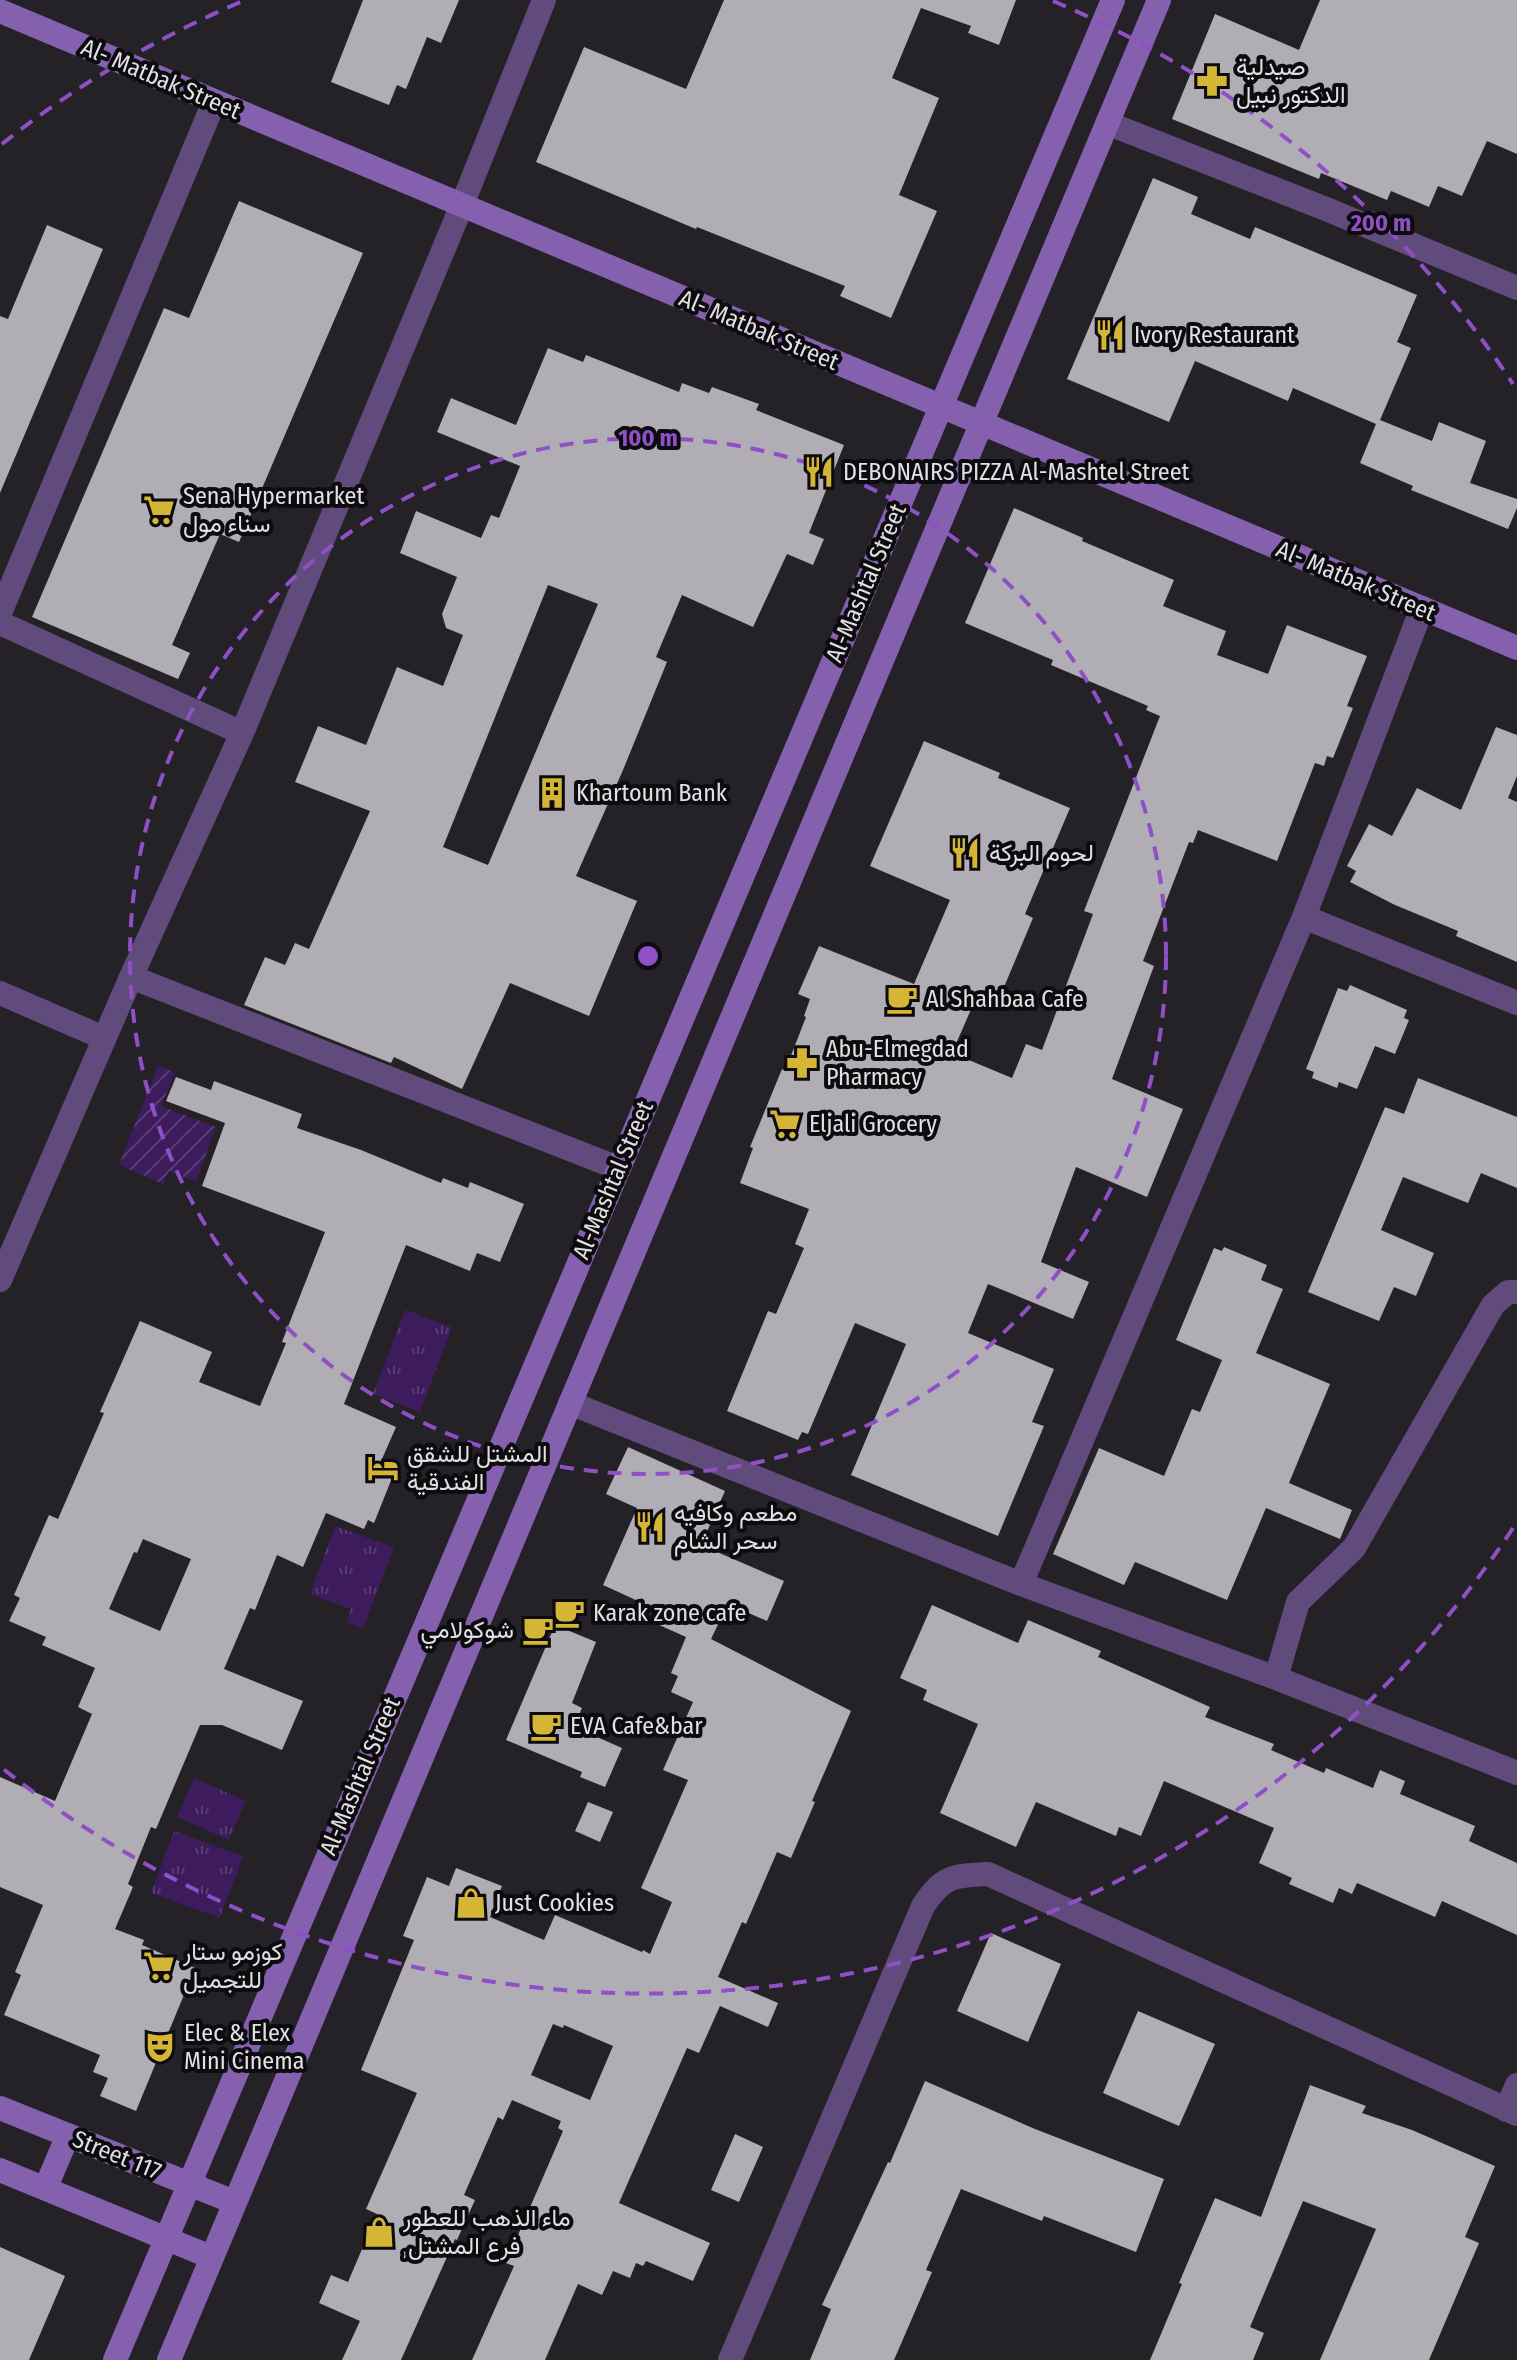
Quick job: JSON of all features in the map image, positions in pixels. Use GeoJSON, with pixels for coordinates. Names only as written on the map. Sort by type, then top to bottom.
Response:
{"type":"FeatureCollection","features":[{"type":"Feature","properties":{"kind":"main road","name":"Al-Mashtal Street"},"geometry":{"type":"LineString","coordinates":[[115,2360],[1113,0]]}},
{"type":"Feature","properties":{"kind":"main road","name":"Al-Mashtal Street"},"geometry":{"type":"LineString","coordinates":[[169,2360],[1159,0]]}},
{"type":"Feature","properties":{"kind":"main road","name":"Al- Matbak Street"},"geometry":{"type":"LineString","coordinates":[[0,11],[1517,648]]}},
{"type":"Feature","properties":{"kind":"main road","name":"Street 117"},"geometry":{"type":"LineString","coordinates":[[0,2108],[234,2202]]}},
{"type":"Feature","properties":{"kind":"main road"},"geometry":{"type":"LineString","coordinates":[[46,2187],[68,2135]]}},
{"type":"Feature","properties":{"kind":"main road"},"geometry":{"type":"LineString","coordinates":[[0,2170],[211,2257]]}},
{"type":"Feature","properties":{"kind":"street"},"geometry":{"type":"LineString","coordinates":[[0,1280],[104,1038],[242,733],[544,0]]}},
{"type":"Feature","properties":{"kind":"street"},"geometry":{"type":"LineString","coordinates":[[0,613],[214,102]]}},
{"type":"Feature","properties":{"kind":"street"},"geometry":{"type":"LineString","coordinates":[[1107,123],[1517,288]]}},
{"type":"Feature","properties":{"kind":"street"},"geometry":{"type":"LineString","coordinates":[[1021,1584],[1304,917],[1422,608]]}},
{"type":"Feature","properties":{"kind":"street"},"geometry":{"type":"LineString","coordinates":[[0,623],[242,733]]}},
{"type":"Feature","properties":{"kind":"street"},"geometry":{"type":"LineString","coordinates":[[1304,917],[1517,1003]]}},
{"type":"Feature","properties":{"kind":"street"},"geometry":{"type":"LineString","coordinates":[[131,977],[618,1168]]}},
{"type":"Feature","properties":{"kind":"street"},"geometry":{"type":"LineString","coordinates":[[0,993],[104,1038]]}},
{"type":"Feature","properties":{"kind":"street"},"geometry":{"type":"LineString","coordinates":[[1276,1678],[1298,1602],[1354,1548],[1493,1305],[1508,1292],[1517,1292]]}},
{"type":"Feature","properties":{"kind":"street"},"geometry":{"type":"LineString","coordinates":[[570,1403],[1021,1584],[1276,1678],[1517,1773]]}},
{"type":"Feature","properties":{"kind":"street"},"geometry":{"type":"LineString","coordinates":[[730,2360],[923,1906],[937,1886],[958,1876],[988,1874],[1512,2112],[1517,2085]]}},
{"type":"Feature","properties":{"kind":"green space"},"geometry":{"type":"Polygon","coordinates":[[[158,1065],[175,1073],[161,1106],[216,1127],[196,1182],[169,1171],[163,1184],[119,1165],[158,1065]]]}},
{"type":"Feature","properties":{"kind":"green space"},"geometry":{"type":"Polygon","coordinates":[[[405,1310],[452,1327],[420,1412],[373,1394],[405,1310]]]}},
{"type":"Feature","properties":{"kind":"green space"},"geometry":{"type":"Polygon","coordinates":[[[335,1526],[394,1547],[363,1629],[347,1622],[351,1609],[310,1594],[335,1526]]]}},
{"type":"Feature","properties":{"kind":"green space"},"geometry":{"type":"Polygon","coordinates":[[[194,1778],[246,1801],[229,1840],[177,1817],[194,1778]]]}},
{"type":"Feature","properties":{"kind":"green space"},"geometry":{"type":"Polygon","coordinates":[[[174,1831],[243,1856],[220,1918],[151,1893],[174,1831]]]}},
{"type":"Feature","properties":{"kind":"building"},"geometry":{"type":"Polygon","coordinates":[[[363,0],[459,0],[441,43],[427,37],[406,89],[397,85],[389,105],[331,82],[363,0]]]}},
{"type":"Feature","properties":{"kind":"building"},"geometry":{"type":"Polygon","coordinates":[[[724,0],[1016,0],[999,45],[968,33],[971,26],[921,8],[892,78],[939,98],[899,195],[937,211],[891,318],[840,296],[845,286],[696,229],[536,162],[584,47],[686,89],[724,0]]]}},
{"type":"Feature","properties":{"kind":"building"},"geometry":{"type":"Polygon","coordinates":[[[1320,0],[1517,0],[1517,154],[1487,141],[1462,196],[1438,186],[1429,207],[1391,191],[1387,200],[1321,173],[1319,179],[1172,119],[1215,14],[1299,50],[1320,0]]]}},
{"type":"Feature","properties":{"kind":"building"},"geometry":{"type":"Polygon","coordinates":[[[1153,178],[1198,197],[1191,214],[1250,239],[1255,227],[1417,295],[1397,342],[1411,348],[1380,420],[1432,441],[1439,422],[1486,441],[1470,483],[1517,499],[1517,508],[1508,529],[1411,490],[1413,486],[1360,463],[1376,424],[1293,388],[1288,401],[1195,361],[1169,422],[1067,379],[1153,178]]]}},
{"type":"Feature","properties":{"kind":"building"},"geometry":{"type":"Polygon","coordinates":[[[239,201],[363,253],[239,542],[220,534],[172,645],[190,653],[178,679],[32,617],[164,308],[189,318],[239,201]]]}},
{"type":"Feature","properties":{"kind":"building"},"geometry":{"type":"Polygon","coordinates":[[[47,225],[103,249],[0,493],[0,316],[8,319],[47,225]]]}},
{"type":"Feature","properties":{"kind":"building"},"geometry":{"type":"Polygon","coordinates":[[[548,348],[583,362],[586,355],[679,392],[682,383],[709,393],[712,387],[759,404],[756,410],[844,445],[809,533],[824,539],[813,565],[787,554],[753,627],[682,595],[656,657],[667,662],[576,876],[637,901],[589,1016],[510,983],[462,1089],[394,1057],[391,1063],[244,1005],[265,957],[285,965],[295,943],[309,949],[370,811],[295,782],[318,726],[366,745],[397,667],[443,686],[463,635],[446,628],[442,614],[457,577],[400,553],[416,511],[481,538],[491,515],[499,518],[520,466],[437,432],[451,398],[516,425],[548,348]],[[548,585],[443,847],[488,865],[598,604],[548,585]]]}},
{"type":"Feature","properties":{"kind":"building"},"geometry":{"type":"Polygon","coordinates":[[[1014,508],[1174,580],[1163,606],[1226,631],[1217,655],[1268,674],[1287,625],[1367,656],[1347,706],[1353,708],[1333,758],[1327,756],[1324,766],[1315,763],[1277,861],[1198,830],[1193,843],[1189,842],[1143,961],[1154,966],[1112,1079],[1183,1109],[1147,1197],[1076,1167],[1041,1262],[1089,1282],[1073,1319],[988,1284],[968,1333],[1054,1369],[1032,1422],[1044,1426],[998,1536],[851,1475],[906,1344],[855,1323],[808,1434],[802,1432],[798,1440],[727,1411],[768,1311],[776,1314],[804,1248],[795,1244],[809,1209],[740,1183],[753,1148],[750,1147],[806,1017],[810,999],[798,994],[819,946],[914,984],[950,900],[870,866],[924,741],[1000,773],[998,778],[1070,808],[1025,914],[1033,918],[996,1006],[976,998],[952,1053],[1012,1078],[1026,1044],[1042,1050],[1093,914],[1084,911],[1160,716],[1146,710],[1148,706],[1051,665],[1053,660],[965,623],[1014,508]]]}},
{"type":"Feature","properties":{"kind":"building"},"geometry":{"type":"Polygon","coordinates":[[[1496,727],[1517,735],[1517,776],[1508,798],[1517,802],[1517,962],[1456,936],[1458,931],[1350,882],[1356,871],[1347,866],[1369,824],[1392,836],[1417,788],[1461,810],[1496,727]]]}},
{"type":"Feature","properties":{"kind":"building"},"geometry":{"type":"Polygon","coordinates":[[[1350,985],[1407,1010],[1404,1018],[1409,1020],[1395,1054],[1375,1046],[1357,1089],[1339,1082],[1337,1088],[1312,1078],[1314,1072],[1306,1069],[1338,988],[1347,991],[1350,985]]]}},
{"type":"Feature","properties":{"kind":"building"},"geometry":{"type":"Polygon","coordinates":[[[176,1077],[211,1090],[214,1081],[302,1114],[297,1128],[441,1183],[443,1178],[468,1188],[470,1182],[524,1204],[500,1262],[477,1253],[470,1271],[406,1245],[344,1404],[396,1427],[382,1459],[392,1463],[388,1471],[394,1473],[374,1523],[368,1520],[364,1529],[326,1513],[303,1567],[277,1555],[255,1610],[250,1608],[224,1669],[303,1701],[282,1750],[222,1725],[200,1725],[156,1829],[151,1827],[128,1884],[133,1887],[115,1929],[144,1940],[142,1945],[195,1968],[136,2111],[100,2096],[108,2078],[93,2072],[100,2055],[4,2015],[21,1975],[15,1972],[43,1905],[0,1887],[0,1777],[55,1801],[92,1714],[78,1707],[95,1668],[42,1645],[46,1637],[9,1621],[20,1598],[14,1595],[49,1515],[58,1519],[140,1321],[212,1352],[199,1382],[260,1406],[325,1232],[202,1186],[225,1123],[166,1101],[176,1077]],[[143,1539],[137,1553],[134,1552],[109,1609],[160,1631],[191,1559],[143,1539]]]}},
{"type":"Feature","properties":{"kind":"building"},"geometry":{"type":"Polygon","coordinates":[[[1418,1078],[1517,1117],[1517,1188],[1481,1173],[1468,1203],[1403,1177],[1381,1230],[1434,1253],[1416,1296],[1394,1287],[1379,1321],[1308,1292],[1385,1107],[1404,1114],[1418,1078]]]}},
{"type":"Feature","properties":{"kind":"building"},"geometry":{"type":"Polygon","coordinates":[[[1224,1247],[1267,1265],[1261,1280],[1283,1289],[1256,1353],[1330,1384],[1289,1483],[1352,1510],[1340,1539],[1266,1508],[1227,1600],[1135,1562],[1124,1585],[1053,1554],[1099,1448],[1164,1476],[1192,1409],[1200,1412],[1222,1360],[1176,1340],[1214,1248],[1222,1251],[1224,1247]]]}},
{"type":"Feature","properties":{"kind":"building"},"geometry":{"type":"Polygon","coordinates":[[[628,1447],[725,1491],[701,1545],[784,1581],[767,1621],[728,1604],[711,1639],[851,1711],[791,1858],[777,1852],[746,1924],[742,1922],[718,1977],[778,2003],[768,2027],[720,2006],[699,2053],[687,2048],[619,2203],[710,2243],[693,2281],[646,2261],[643,2266],[636,2263],[630,2278],[613,2271],[602,2295],[578,2284],[545,2360],[472,2360],[514,2266],[506,2263],[563,2131],[558,2128],[561,2121],[512,2100],[503,2120],[498,2117],[464,2195],[475,2200],[401,2360],[342,2360],[360,2321],[319,2303],[331,2275],[348,2282],[377,2214],[366,2209],[417,2093],[361,2070],[414,1940],[403,1936],[427,1877],[449,1886],[456,1868],[502,1886],[490,1917],[544,1940],[555,1915],[650,1954],[672,1902],[641,1888],[688,1780],[663,1770],[693,1702],[671,1692],[678,1676],[671,1673],[686,1637],[657,1624],[662,1612],[603,1585],[637,1508],[606,1494],[628,1447]],[[553,2024],[531,2075],[590,2100],[613,2046],[564,2025],[563,2028],[553,2024]]]}},
{"type":"Feature","properties":{"kind":"building"},"geometry":{"type":"Polygon","coordinates":[[[932,1605],[1018,1643],[1028,1620],[1101,1651],[1098,1657],[1210,1707],[1205,1717],[1274,1744],[1271,1750],[1324,1773],[1326,1768],[1373,1788],[1380,1770],[1405,1781],[1400,1794],[1475,1826],[1469,1841],[1517,1863],[1517,1935],[1442,1901],[1435,1917],[1357,1883],[1352,1894],[1339,1888],[1333,1903],[1289,1884],[1292,1878],[1259,1863],[1274,1828],[1164,1781],[1141,1836],[1119,1827],[1116,1836],[1036,1802],[1016,1847],[940,1813],[978,1724],[923,1700],[927,1690],[900,1678],[932,1605]]]}},
{"type":"Feature","properties":{"kind":"building"},"geometry":{"type":"Polygon","coordinates":[[[555,1625],[596,1642],[572,1703],[582,1708],[574,1727],[622,1748],[605,1787],[580,1777],[582,1772],[506,1740],[555,1625]]]}},
{"type":"Feature","properties":{"kind":"building"},"geometry":{"type":"Polygon","coordinates":[[[588,1802],[613,1812],[600,1842],[575,1831],[588,1802]]]}},
{"type":"Feature","properties":{"kind":"building"},"geometry":{"type":"Polygon","coordinates":[[[991,1933],[1061,1964],[1028,2042],[957,2011],[991,1933]]]}},
{"type":"Feature","properties":{"kind":"building"},"geometry":{"type":"Polygon","coordinates":[[[1138,2011],[1215,2044],[1179,2126],[1103,2093],[1138,2011]]]}},
{"type":"Feature","properties":{"kind":"building"},"geometry":{"type":"Polygon","coordinates":[[[925,2081],[1035,2129],[1164,2179],[1136,2252],[1044,2216],[1042,2221],[961,2189],[926,2270],[932,2272],[894,2360],[810,2360],[831,2309],[822,2305],[890,2163],[925,2081]]]}},
{"type":"Feature","properties":{"kind":"building"},"geometry":{"type":"Polygon","coordinates":[[[1310,2085],[1366,2106],[1362,2113],[1412,2130],[1495,2166],[1465,2237],[1479,2243],[1429,2360],[1320,2360],[1376,2229],[1303,2201],[1250,2327],[1264,2333],[1253,2360],[1150,2360],[1215,2198],[1261,2217],[1310,2085]]]}},
{"type":"Feature","properties":{"kind":"building"},"geometry":{"type":"Polygon","coordinates":[[[735,2134],[763,2147],[739,2202],[711,2190],[735,2134]]]}},
{"type":"Feature","properties":{"kind":"building"},"geometry":{"type":"Polygon","coordinates":[[[0,2247],[65,2276],[29,2360],[0,2360],[0,2247]]]}},
{"type":"Feature","properties":{"kind":"place","name":"صيدلية الدكتور نبيل"},"geometry":{"type":"Point","coordinates":[1212,81]}},
{"type":"Feature","properties":{"kind":"place","name":"Ivory Restaurant"},"geometry":{"type":"Point","coordinates":[1110,335]}},
{"type":"Feature","properties":{"kind":"place","name":"DEBONAIRS PIZZA Al-Mashtel Street"},"geometry":{"type":"Point","coordinates":[819,472]}},
{"type":"Feature","properties":{"kind":"place","name":"Sena Hypermarket سناء مول"},"geometry":{"type":"Point","coordinates":[159,510]}},
{"type":"Feature","properties":{"kind":"place","name":"Khartoum Bank"},"geometry":{"type":"Point","coordinates":[552,793]}},
{"type":"Feature","properties":{"kind":"place","name":"لحوم البركة"},"geometry":{"type":"Point","coordinates":[965,853]}},
{"type":"Feature","properties":{"kind":"place","name":"Al Shahbaa Cafe"},"geometry":{"type":"Point","coordinates":[902,999]}},
{"type":"Feature","properties":{"kind":"place","name":"Abu-Elmegdad Pharmacy"},"geometry":{"type":"Point","coordinates":[802,1063]}},
{"type":"Feature","properties":{"kind":"place","name":"Eljali Grocery"},"geometry":{"type":"Point","coordinates":[785,1124]}},
{"type":"Feature","properties":{"kind":"place","name":"المشتل للشقق الفندقية"},"geometry":{"type":"Point","coordinates":[383,1468]}},
{"type":"Feature","properties":{"kind":"place","name":"مطعم وكافيه سحر الشام"},"geometry":{"type":"Point","coordinates":[650,1527]}},
{"type":"Feature","properties":{"kind":"place","name":"Karak zone cafe"},"geometry":{"type":"Point","coordinates":[569,1613]}},
{"type":"Feature","properties":{"kind":"place","name":"شوكولامي"},"geometry":{"type":"Point","coordinates":[538,1630]}},
{"type":"Feature","properties":{"kind":"place","name":"EVA Cafe&bar"},"geometry":{"type":"Point","coordinates":[546,1726]}},
{"type":"Feature","properties":{"kind":"place","name":"Just Cookies"},"geometry":{"type":"Point","coordinates":[471,1903]}},
{"type":"Feature","properties":{"kind":"place","name":"كوزمو ستار للتجميل"},"geometry":{"type":"Point","coordinates":[159,1966]}},
{"type":"Feature","properties":{"kind":"place","name":"Elec & Elex Mini Cinema"},"geometry":{"type":"Point","coordinates":[160,2047]}},
{"type":"Feature","properties":{"kind":"place","name":"ماء الذهب للعطور ,فرع المشتل"},"geometry":{"type":"Point","coordinates":[379,2232]}}]}
